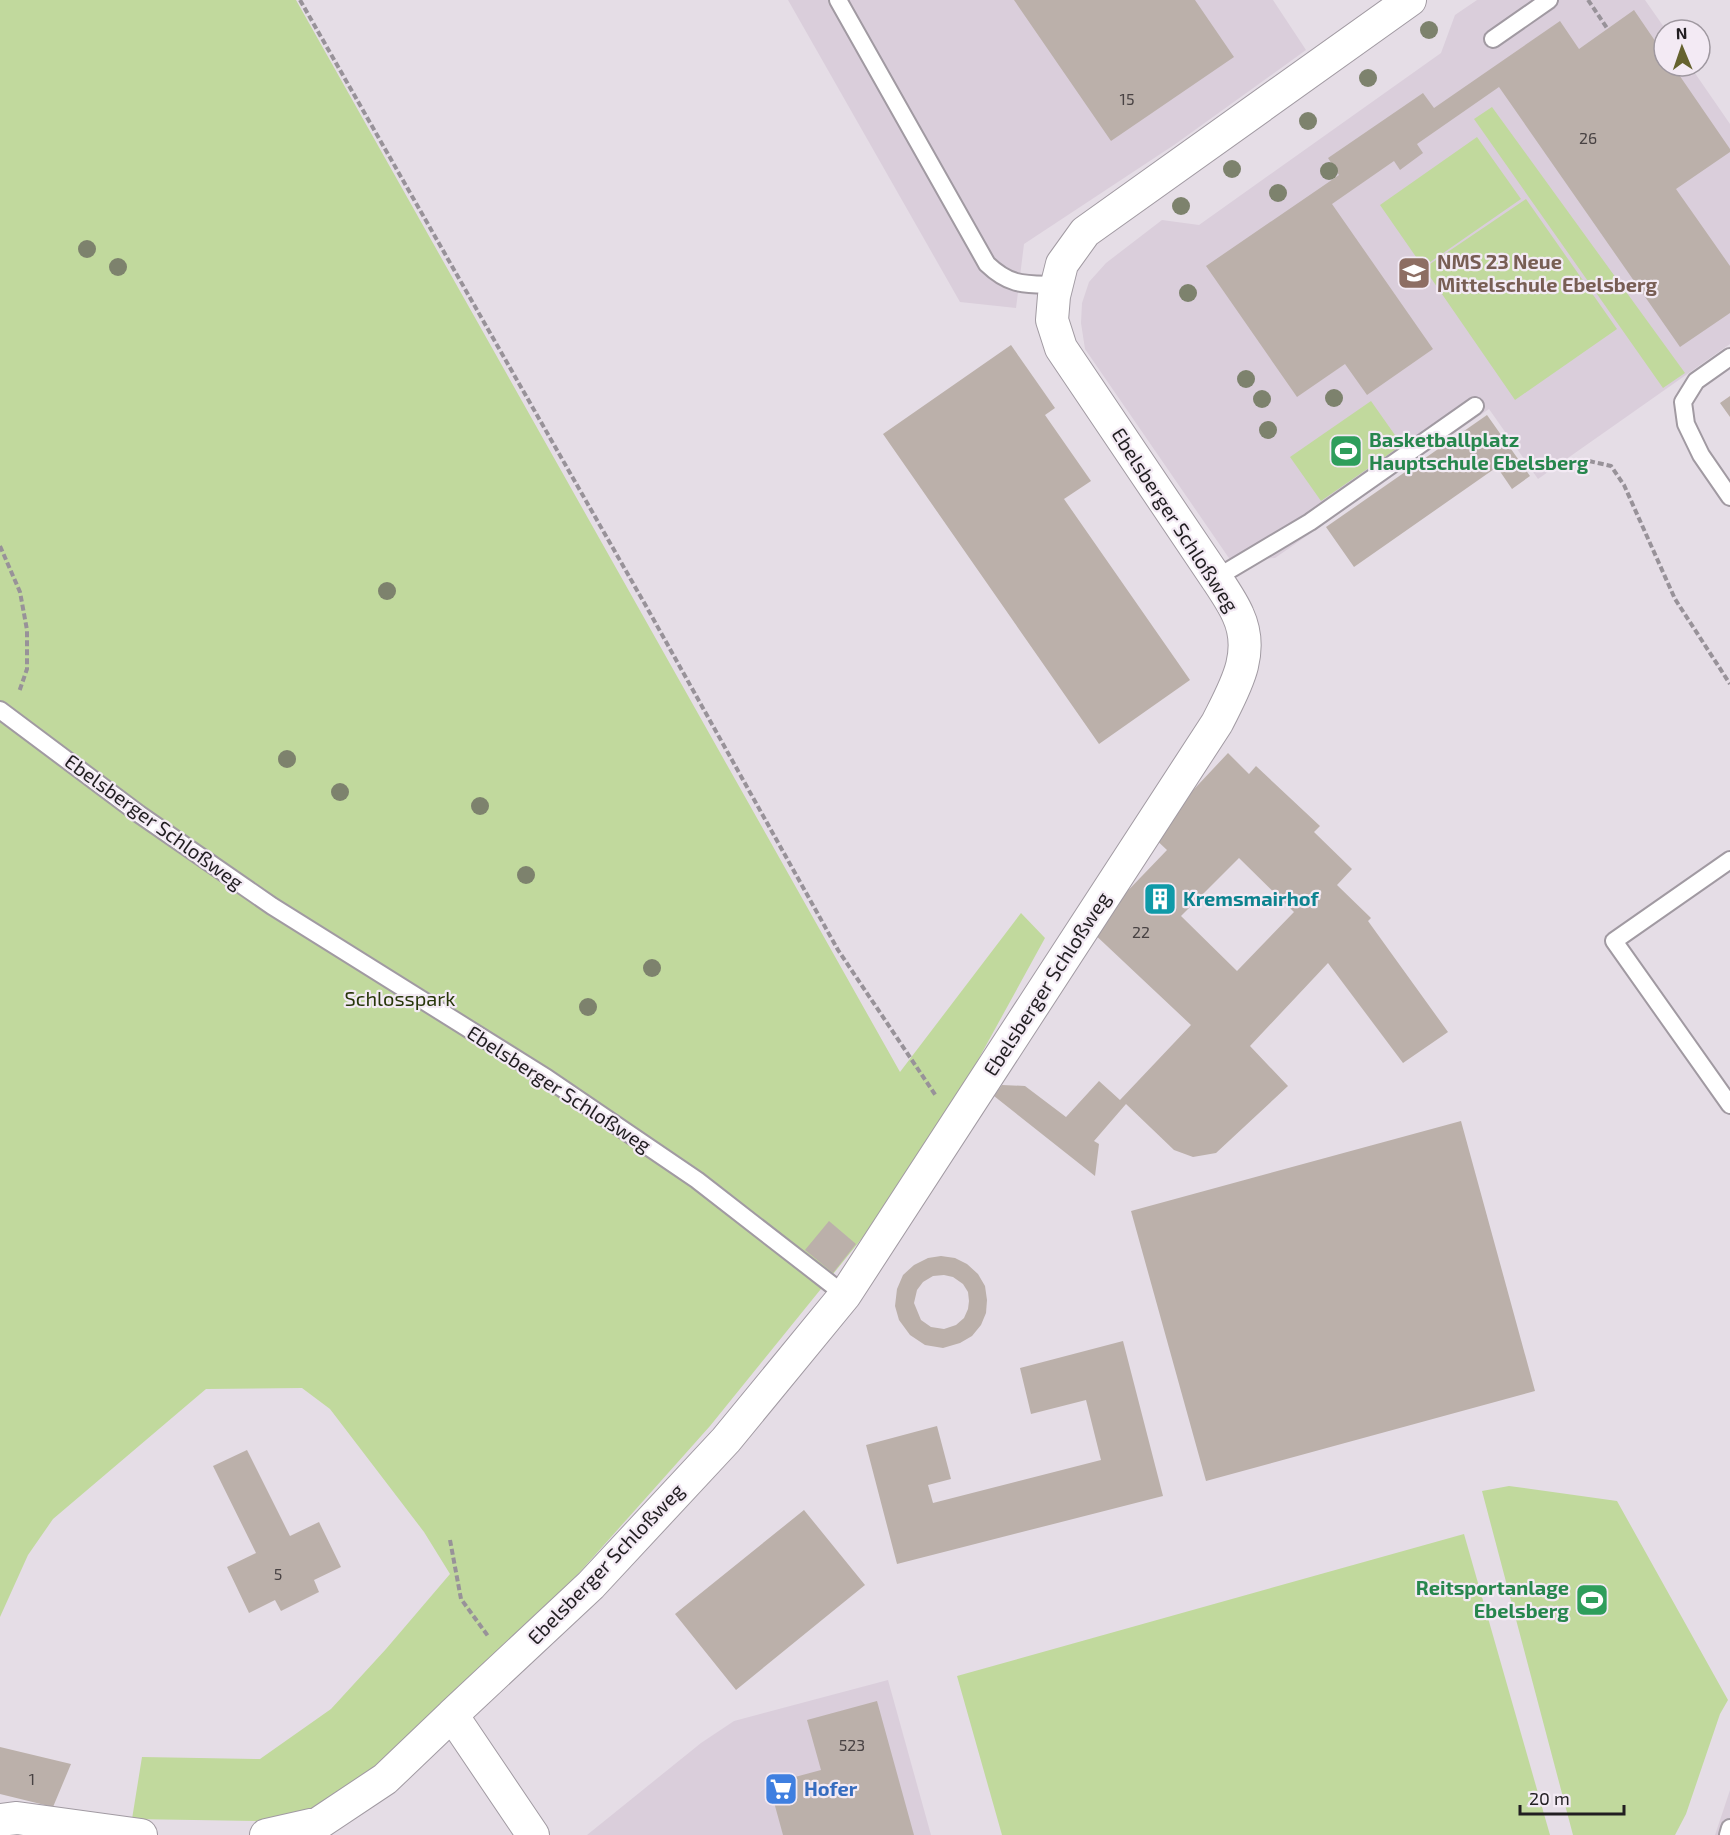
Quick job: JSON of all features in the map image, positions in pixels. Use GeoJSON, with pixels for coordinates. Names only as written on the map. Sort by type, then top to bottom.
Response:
{"type":"FeatureCollection","features":[{"type":"Feature","properties":{"kind":"street","name":"Ebelsberger Schloßweg"},"geometry":{"type":"LineString","coordinates":[[266,1835],[319,1823],[385,1779],[591,1585],[718,1448],[845,1295],[1217,723],[1245,659],[1245,638],[1239,616],[1061,348],[1052,320],[1062,264],[1085,232],[1410,0]]}},
{"type":"Feature","properties":{"kind":"street"},"geometry":{"type":"LineString","coordinates":[[452,1715],[533,1835]]}},
{"type":"Feature","properties":{"kind":"street"},"geometry":{"type":"LineString","coordinates":[[0,1820],[17,1818],[141,1835]]}},
{"type":"Feature","properties":{"kind":"lane"},"geometry":{"type":"LineString","coordinates":[[838,0],[987,264],[1000,276],[1017,283],[1057,285]]}},
{"type":"Feature","properties":{"kind":"lane"},"geometry":{"type":"LineString","coordinates":[[1493,39],[1549,0]]}},
{"type":"Feature","properties":{"kind":"lane"},"geometry":{"type":"LineString","coordinates":[[1730,357],[1696,381],[1683,402],[1686,423],[1701,454],[1730,497]]}},
{"type":"Feature","properties":{"kind":"lane"},"geometry":{"type":"LineString","coordinates":[[1216,579],[1310,522],[1475,406]]}},
{"type":"Feature","properties":{"kind":"lane","name":"Ebelsberger Schloßweg"},"geometry":{"type":"LineString","coordinates":[[2,711],[139,814],[272,906],[547,1078],[687,1174],[845,1295]]}},
{"type":"Feature","properties":{"kind":"lane"},"geometry":{"type":"LineString","coordinates":[[1730,860],[1614,941],[1730,1105]]}},
{"type":"Feature","properties":{"kind":"lane"},"geometry":{"type":"LineString","coordinates":[[1728,1835],[1730,1828]]}},
{"type":"Feature","properties":{"kind":"path"},"geometry":{"type":"LineString","coordinates":[[300,0],[634,585],[838,950],[940,1102]]}},
{"type":"Feature","properties":{"kind":"path"},"geometry":{"type":"LineString","coordinates":[[1588,0],[1607,28]]}},
{"type":"Feature","properties":{"kind":"path"},"geometry":{"type":"LineString","coordinates":[[1589,461],[1611,466],[1624,485],[1675,598],[1730,684]]}},
{"type":"Feature","properties":{"kind":"path"},"geometry":{"type":"LineString","coordinates":[[0,546],[20,592],[27,630],[27,669],[18,695],[2,711]]}},
{"type":"Feature","properties":{"kind":"path"},"geometry":{"type":"LineString","coordinates":[[450,1540],[461,1599],[507,1663]]}},
{"type":"Feature","properties":{"kind":"shaded area"},"geometry":{"type":"Polygon","coordinates":[[[788,0],[1273,0],[1306,50],[1174,145],[1024,244],[1016,308],[960,302],[788,0]]]}},
{"type":"Feature","properties":{"kind":"shaded area","name":"NMS 23 Neue Mittelschule Ebelsberg"},"geometry":{"type":"Polygon","coordinates":[[[1477,0],[1645,0],[1658,18],[1652,18],[1652,78],[1698,78],[1730,124],[1730,344],[1538,479],[1489,409],[1275,558],[1231,561],[1085,349],[1081,323],[1082,303],[1089,282],[1106,263],[1162,220],[1199,225],[1441,53],[1455,15],[1477,0]]]}},
{"type":"Feature","properties":{"kind":"shaded area","name":"Hofer"},"geometry":{"type":"Polygon","coordinates":[[[888,1680],[931,1835],[587,1835],[701,1743],[734,1721],[888,1680]]]}},
{"type":"Feature","properties":{"kind":"shaded area"},"geometry":{"type":"Polygon","coordinates":[[[1730,1790],[1730,1835],[1715,1835],[1730,1790]]]}},
{"type":"Feature","properties":{"kind":"green space","name":"Schlosspark"},"geometry":{"type":"Polygon","coordinates":[[[0,0],[296,0],[900,1072],[1021,913],[1045,938],[967,1080],[863,1237],[710,1426],[579,1573],[368,1777],[315,1809],[257,1821],[132,1819],[142,1757],[260,1759],[331,1709],[450,1574],[424,1532],[330,1409],[302,1388],[206,1389],[53,1519],[28,1555],[0,1617],[0,0]]]}},
{"type":"Feature","properties":{"kind":"green space"},"geometry":{"type":"Polygon","coordinates":[[[1492,107],[1685,373],[1663,388],[1474,119],[1492,107]]]}},
{"type":"Feature","properties":{"kind":"green space"},"geometry":{"type":"Polygon","coordinates":[[[1477,137],[1521,199],[1423,267],[1380,205],[1477,137]]]}},
{"type":"Feature","properties":{"kind":"green space"},"geometry":{"type":"Polygon","coordinates":[[[1526,199],[1617,329],[1515,400],[1424,268],[1526,199]]]}},
{"type":"Feature","properties":{"kind":"green space","name":"Basketballplatz Hauptschule Ebelsberg"},"geometry":{"type":"Polygon","coordinates":[[[1371,401],[1402,445],[1321,501],[1290,457],[1371,401]]]}},
{"type":"Feature","properties":{"kind":"green space","name":"Reitsportanlage Ebelsberg"},"geometry":{"type":"Polygon","coordinates":[[[1509,1486],[1617,1501],[1728,1700],[1720,1714],[1686,1814],[1675,1835],[1573,1835],[1482,1491],[1509,1486]]]}},
{"type":"Feature","properties":{"kind":"green space"},"geometry":{"type":"Polygon","coordinates":[[[1464,1534],[1550,1835],[1002,1835],[957,1676],[1464,1534]]]}},
{"type":"Feature","properties":{"kind":"building"},"geometry":{"type":"Polygon","coordinates":[[[1014,0],[1195,0],[1234,57],[1111,141],[1014,0]]]}},
{"type":"Feature","properties":{"kind":"building"},"geometry":{"type":"Polygon","coordinates":[[[1634,10],[1652,36],[1652,78],[1681,78],[1730,149],[1730,152],[1676,189],[1730,266],[1730,313],[1680,347],[1499,87],[1417,144],[1423,153],[1400,170],[1394,161],[1332,204],[1433,349],[1367,395],[1345,364],[1297,397],[1206,266],[1339,175],[1328,158],[1423,93],[1434,108],[1560,21],[1579,49],[1634,10]]]}},
{"type":"Feature","properties":{"kind":"building"},"geometry":{"type":"Polygon","coordinates":[[[1011,345],[1055,408],[1045,415],[1091,481],[1064,499],[1190,680],[1099,744],[883,434],[1011,345]]]}},
{"type":"Feature","properties":{"kind":"building"},"geometry":{"type":"Polygon","coordinates":[[[1730,396],[1730,417],[1720,403],[1730,396]]]}},
{"type":"Feature","properties":{"kind":"building"},"geometry":{"type":"Polygon","coordinates":[[[1487,415],[1530,476],[1512,489],[1497,467],[1354,567],[1326,527],[1487,415]]]}},
{"type":"Feature","properties":{"kind":"building","name":"Kremsmairhof"},"geometry":{"type":"Polygon","coordinates":[[[1228,753],[1249,774],[1256,766],[1320,826],[1314,832],[1352,869],[1337,885],[1371,918],[1368,921],[1448,1032],[1403,1063],[1328,963],[1250,1046],[1288,1086],[1216,1153],[1193,1157],[1174,1150],[1126,1104],[1094,1141],[1099,1144],[1095,1176],[994,1096],[1002,1085],[1025,1086],[1066,1117],[1099,1081],[1120,1100],[1191,1025],[1090,930],[1167,850],[1151,835],[1228,753]],[[1239,858],[1181,916],[1237,971],[1294,912],[1239,858]]]}},
{"type":"Feature","properties":{"kind":"building"},"geometry":{"type":"Polygon","coordinates":[[[1461,1121],[1535,1391],[1206,1481],[1131,1211],[1461,1121]]]}},
{"type":"Feature","properties":{"kind":"building"},"geometry":{"type":"Polygon","coordinates":[[[829,1221],[856,1244],[833,1273],[805,1250],[829,1221]]]}},
{"type":"Feature","properties":{"kind":"building"},"geometry":{"type":"Polygon","coordinates":[[[941,1256],[955,1258],[967,1264],[978,1274],[985,1286],[986,1313],[981,1325],[972,1336],[960,1343],[943,1348],[925,1345],[910,1335],[899,1320],[895,1306],[897,1289],[903,1275],[914,1265],[928,1258],[941,1256]],[[933,1276],[923,1282],[917,1290],[914,1303],[921,1320],[931,1327],[944,1329],[956,1325],[964,1318],[968,1309],[968,1292],[963,1284],[953,1277],[933,1276]]]}},
{"type":"Feature","properties":{"kind":"building"},"geometry":{"type":"Polygon","coordinates":[[[1123,1341],[1163,1496],[897,1564],[866,1445],[937,1426],[951,1479],[928,1485],[933,1503],[1101,1460],[1086,1400],[1031,1414],[1020,1368],[1123,1341]]]}},
{"type":"Feature","properties":{"kind":"building"},"geometry":{"type":"Polygon","coordinates":[[[247,1450],[290,1536],[319,1522],[341,1567],[314,1580],[319,1592],[281,1611],[275,1600],[249,1613],[227,1567],[256,1553],[213,1466],[247,1450]]]}},
{"type":"Feature","properties":{"kind":"building"},"geometry":{"type":"Polygon","coordinates":[[[804,1510],[865,1585],[736,1690],[675,1614],[804,1510]]]}},
{"type":"Feature","properties":{"kind":"building"},"geometry":{"type":"Polygon","coordinates":[[[877,1701],[914,1835],[783,1835],[769,1784],[821,1770],[807,1720],[877,1701]]]}},
{"type":"Feature","properties":{"kind":"building"},"geometry":{"type":"Polygon","coordinates":[[[0,1747],[71,1764],[53,1807],[0,1794],[0,1747]]]}},
{"type":"Feature","properties":{"kind":"place","name":"NMS 23 Neue Mittelschule Ebelsberg"},"geometry":{"type":"Point","coordinates":[1414,273]}},
{"type":"Feature","properties":{"kind":"place","name":"Basketballplatz Hauptschule Ebelsberg"},"geometry":{"type":"Point","coordinates":[1346,451]}},
{"type":"Feature","properties":{"kind":"place","name":"Kremsmairhof"},"geometry":{"type":"Point","coordinates":[1160,899]}},
{"type":"Feature","properties":{"kind":"place","name":"Reitsportanlage Ebelsberg"},"geometry":{"type":"Point","coordinates":[1592,1600]}},
{"type":"Feature","properties":{"kind":"place","name":"Hofer"},"geometry":{"type":"Point","coordinates":[781,1789]}}]}
